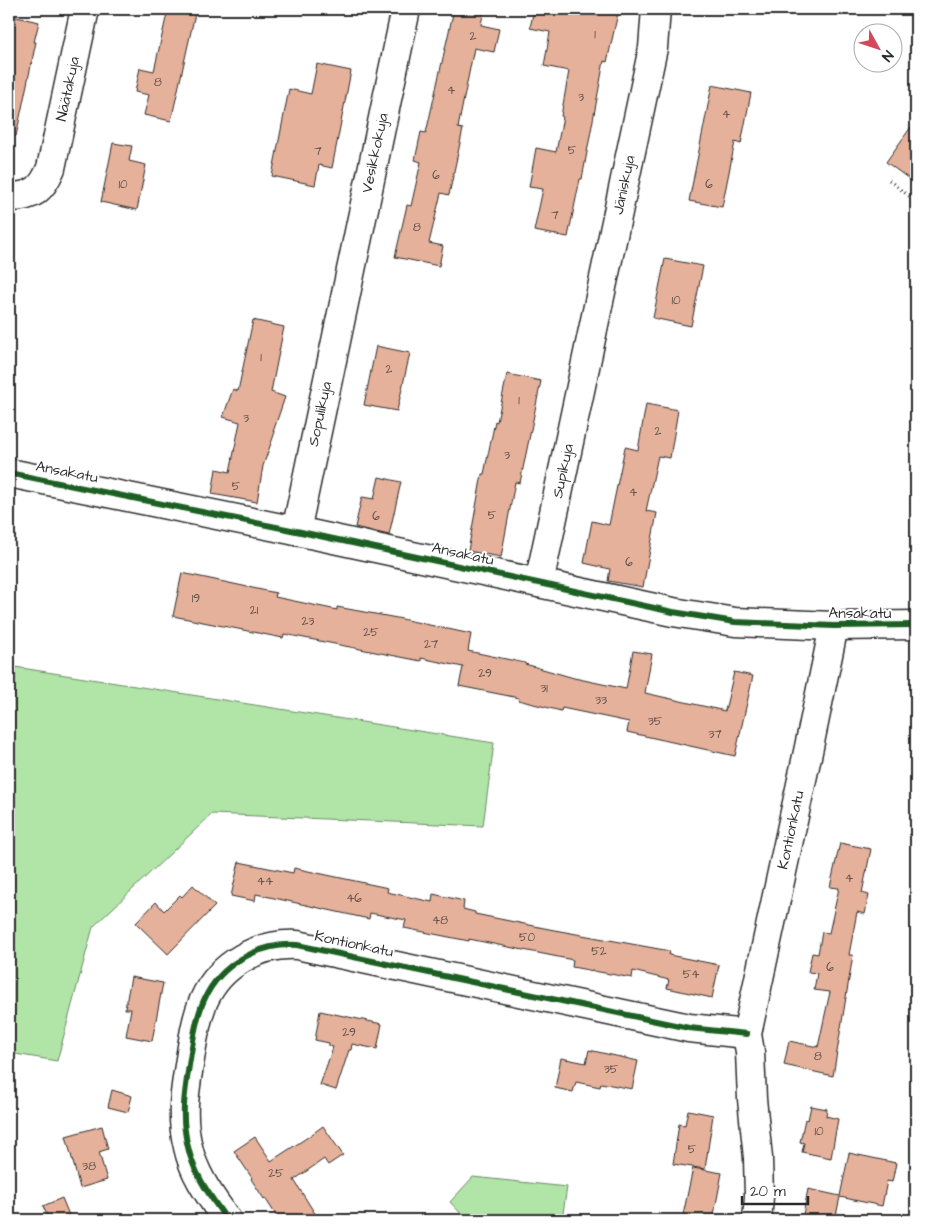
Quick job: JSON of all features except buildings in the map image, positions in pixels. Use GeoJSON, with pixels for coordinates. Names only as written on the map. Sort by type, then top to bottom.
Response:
{"type":"FeatureCollection","features":[{"type":"Feature","properties":{"kind":"street","name":"Näätakuja"},"geometry":{"type":"LineString","coordinates":[[9,197],[26,196],[35,192],[41,187],[51,168],[85,9]]}},
{"type":"Feature","properties":{"kind":"street","name":"Vesikkokuja"},"geometry":{"type":"LineString","coordinates":[[345,297],[406,9]]}},
{"type":"Feature","properties":{"kind":"street","name":"Jäniskuja"},"geometry":{"type":"LineString","coordinates":[[586,360],[653,48],[656,9]]}},
{"type":"Feature","properties":{"kind":"street","name":"Sopulikuja"},"geometry":{"type":"LineString","coordinates":[[296,531],[345,297]]}},
{"type":"Feature","properties":{"kind":"street","name":"Supikuja"},"geometry":{"type":"LineString","coordinates":[[539,583],[586,360]]}},
{"type":"Feature","properties":{"kind":"street","name":"Ansakatu"},"geometry":{"type":"LineString","coordinates":[[9,473],[296,531],[673,612],[735,622],[834,626],[916,625]]}},
{"type":"Feature","properties":{"kind":"street","name":"Kontionkatu"},"geometry":{"type":"LineString","coordinates":[[757,1220],[760,1197],[758,1158],[747,1034],[834,626]]}},
{"type":"Feature","properties":{"kind":"street","name":"Kontionkatu"},"geometry":{"type":"LineString","coordinates":[[227,1220],[207,1192],[193,1164],[185,1132],[183,1116],[184,1095],[194,1032],[203,1001],[216,980],[241,959],[257,951],[285,944],[297,945],[689,1028],[747,1034]]}},
{"type":"Feature","properties":{"kind":"path"},"geometry":{"type":"LineString","coordinates":[[889,180],[916,202]]}},
{"type":"Feature","properties":{"kind":"green space"},"geometry":{"type":"Polygon","coordinates":[[[9,666],[494,743],[483,826],[212,814],[93,927],[57,1061],[9,1053],[9,666]]]}},
{"type":"Feature","properties":{"kind":"green space"},"geometry":{"type":"Polygon","coordinates":[[[473,1177],[567,1187],[562,1220],[467,1220],[450,1202],[473,1177]]]}},
{"type":"Feature","properties":{"kind":"cycle path"},"geometry":{"type":"LineString","coordinates":[[9,473],[301,532],[673,612],[735,622],[834,626],[916,625]]}},
{"type":"Feature","properties":{"kind":"cycle path"},"geometry":{"type":"LineString","coordinates":[[227,1220],[194,1167],[184,1124],[185,1092],[195,1029],[204,1000],[211,987],[230,966],[255,952],[283,945],[297,945],[689,1028],[747,1034]]}}]}
